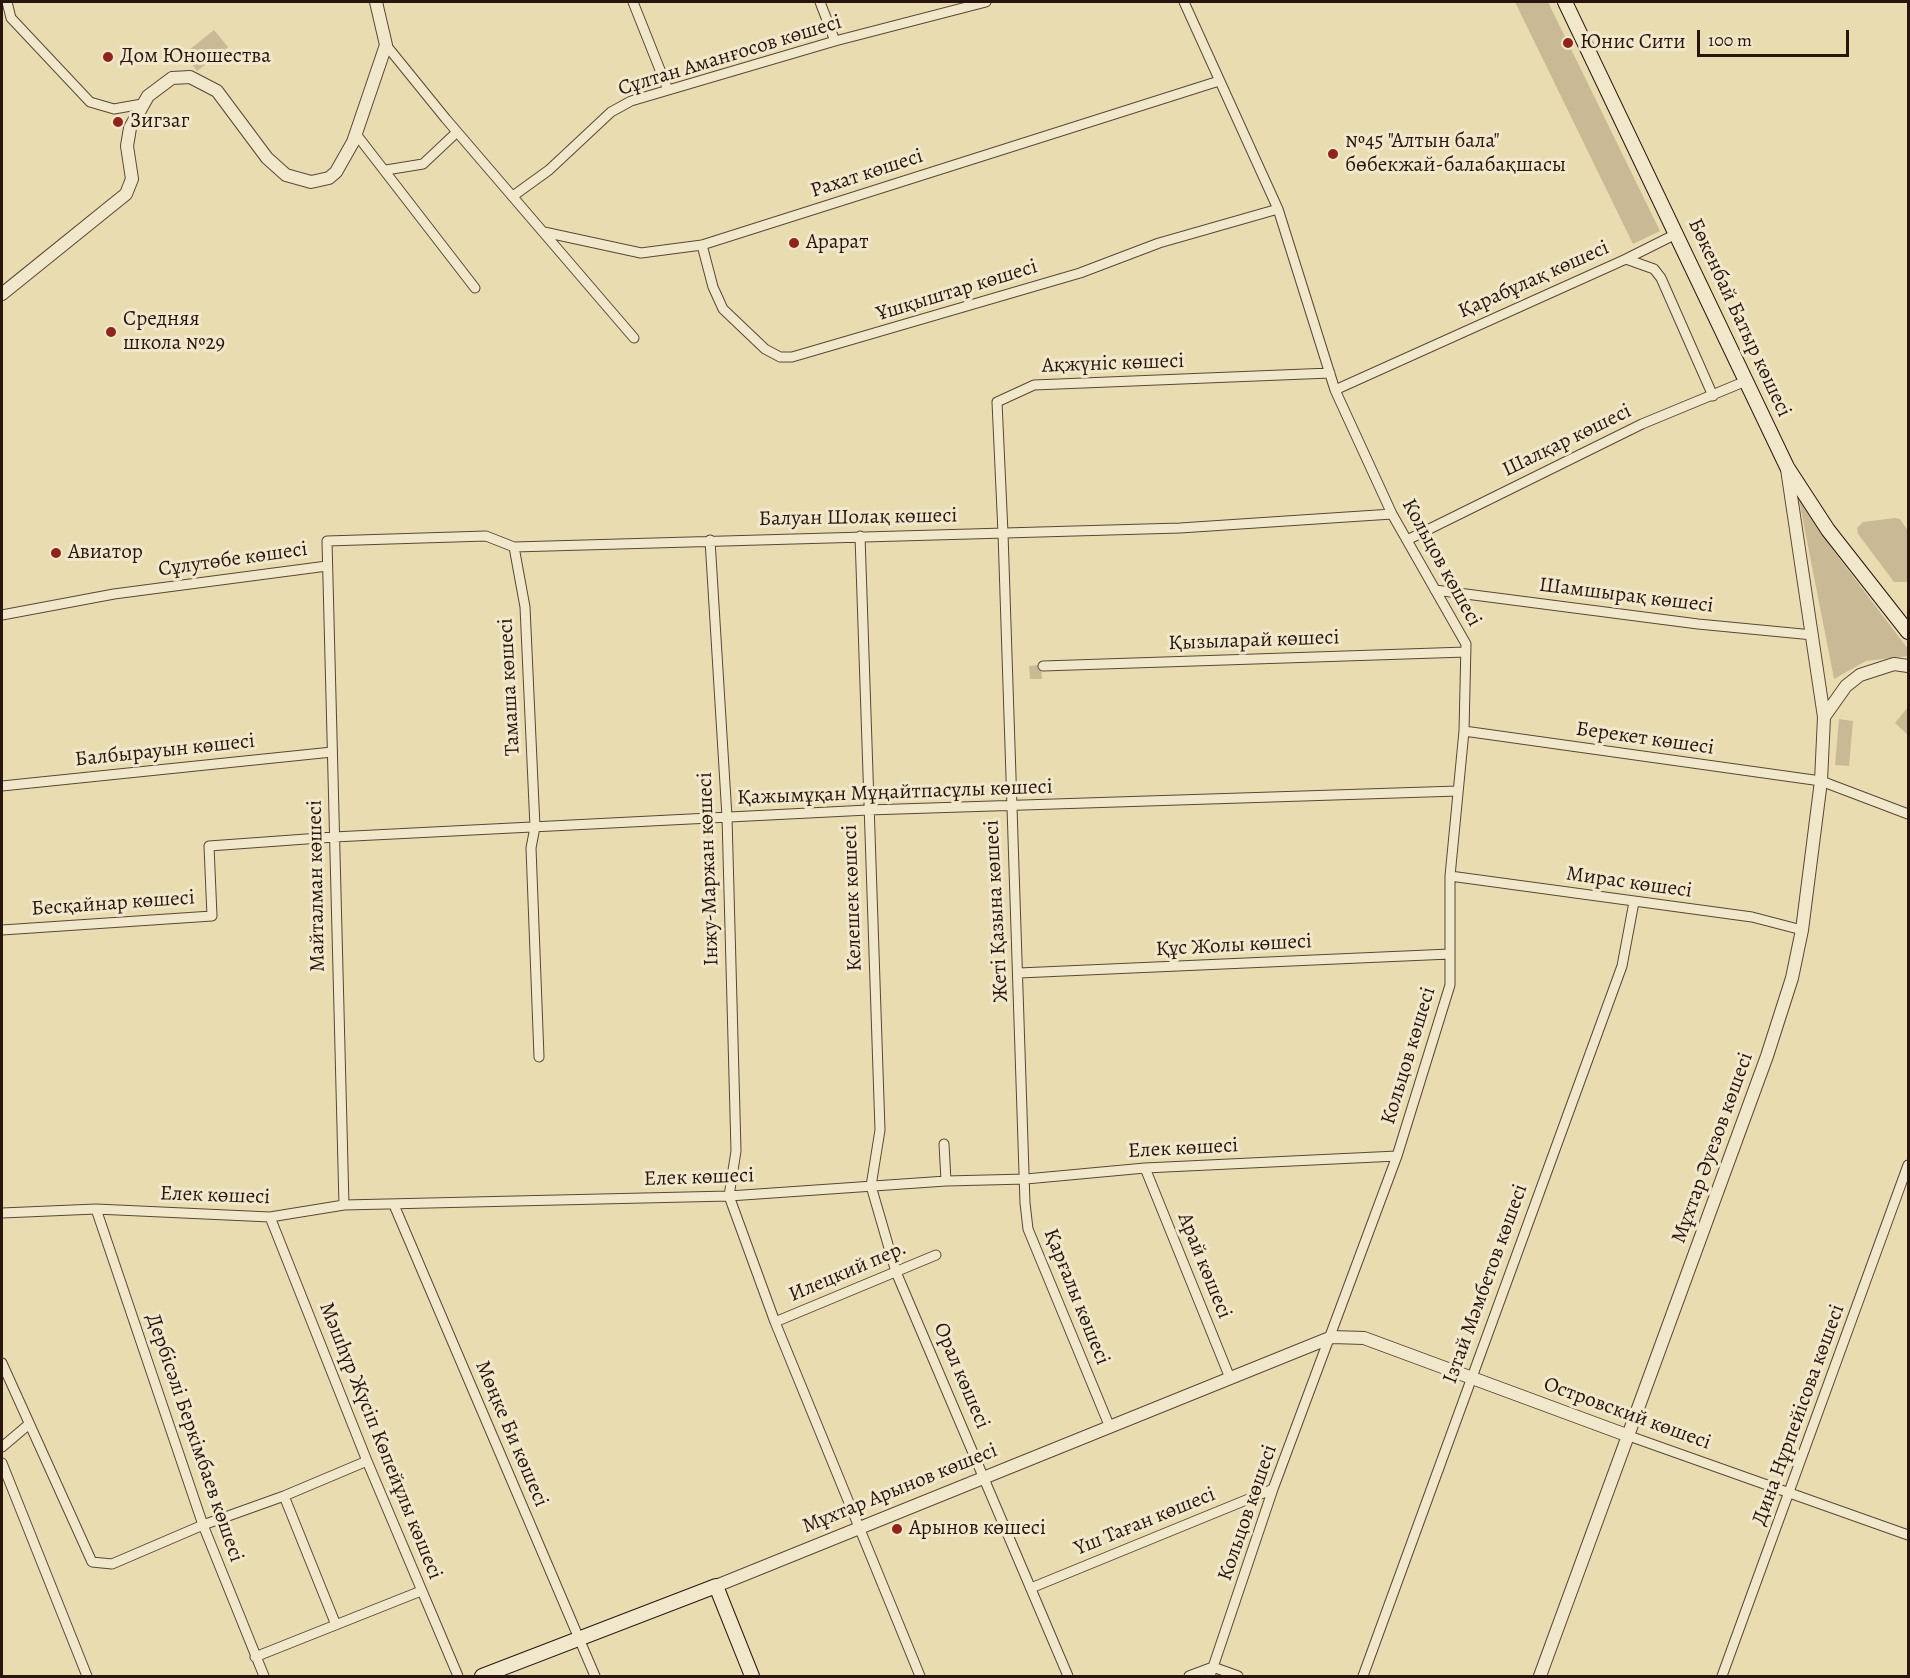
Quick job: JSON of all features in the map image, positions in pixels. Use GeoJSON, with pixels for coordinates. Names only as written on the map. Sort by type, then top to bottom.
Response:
{"type":"FeatureCollection","features":[{"type":"Feature","properties":{"kind":"main road","name":"Бөкенбай Батыр көшесі"},"geometry":{"type":"LineString","coordinates":[[1565,2],[1787,467],[1819,516],[1908,632]]}},
{"type":"Feature","properties":{"kind":"main road","name":"Мұхтар Арынов көшесі"},"geometry":{"type":"LineString","coordinates":[[482,1677],[580,1641],[716,1586]]}},
{"type":"Feature","properties":{"kind":"main road"},"geometry":{"type":"LineString","coordinates":[[716,1586],[752,1677]]}},
{"type":"Feature","properties":{"kind":"street"},"geometry":{"type":"LineString","coordinates":[[7,2],[11,18],[90,102],[114,109],[142,104]]}},
{"type":"Feature","properties":{"kind":"street"},"geometry":{"type":"LineString","coordinates":[[376,2],[386,45],[457,132],[634,338]]}},
{"type":"Feature","properties":{"kind":"street"},"geometry":{"type":"LineString","coordinates":[[633,2],[668,90]]}},
{"type":"Feature","properties":{"kind":"street"},"geometry":{"type":"LineString","coordinates":[[820,2],[835,42]]}},
{"type":"Feature","properties":{"kind":"street","name":"Сұлтан Аманғосов көшесі"},"geometry":{"type":"LineString","coordinates":[[513,196],[549,170],[611,112],[631,101],[835,42],[986,2]]}},
{"type":"Feature","properties":{"kind":"street","name":"Кольцов көшесі"},"geometry":{"type":"LineString","coordinates":[[1184,2],[1278,209],[1335,390],[1392,514],[1466,644],[1464,731],[1450,876],[1450,985],[1397,1156],[1332,1337],[1273,1490],[1212,1672]]}},
{"type":"Feature","properties":{"kind":"street"},"geometry":{"type":"LineString","coordinates":[[2,294],[126,195],[132,179],[127,153],[128,135],[142,104],[156,88],[172,78],[190,77],[201,81],[225,99],[273,165],[286,175],[302,182],[320,181],[336,172],[346,158],[386,45]]}},
{"type":"Feature","properties":{"kind":"street","name":"Рахат көшесі"},"geometry":{"type":"LineString","coordinates":[[544,232],[641,253],[702,245],[1219,81]]}},
{"type":"Feature","properties":{"kind":"street"},"geometry":{"type":"LineString","coordinates":[[386,170],[423,164],[457,132]]}},
{"type":"Feature","properties":{"kind":"street"},"geometry":{"type":"LineString","coordinates":[[356,134],[475,288]]}},
{"type":"Feature","properties":{"kind":"street","name":"Ұшқыштар көшесі"},"geometry":{"type":"LineString","coordinates":[[702,245],[713,287],[723,309],[765,349],[780,357],[792,357],[1080,273],[1159,243],[1278,209]]}},
{"type":"Feature","properties":{"kind":"street"},"geometry":{"type":"LineString","coordinates":[[1626,259],[1676,234]]}},
{"type":"Feature","properties":{"kind":"street","name":"Қарабұлақ көшесі"},"geometry":{"type":"LineString","coordinates":[[1335,390],[1626,259],[1654,269],[1661,278],[1713,396]]}},
{"type":"Feature","properties":{"kind":"street","name":"Ақжүніс көшесі"},"geometry":{"type":"LineString","coordinates":[[1004,533],[996,402],[1034,385],[1330,373]]}},
{"type":"Feature","properties":{"kind":"street","name":"Шалқар көшесі"},"geometry":{"type":"LineString","coordinates":[[1407,540],[1642,424],[1746,381]]}},
{"type":"Feature","properties":{"kind":"street","name":"Мұхтар Әуезов көшесі"},"geometry":{"type":"LineString","coordinates":[[1540,1677],[1767,1056],[1792,978],[1802,930],[1821,781],[1824,717],[1787,467]]}},
{"type":"Feature","properties":{"kind":"street","name":"Балуан Шолақ көшесі"},"geometry":{"type":"LineString","coordinates":[[327,541],[486,536],[514,547],[1180,528],[1392,514]]}},
{"type":"Feature","properties":{"kind":"street","name":"Жеті Қазына көшесі"},"geometry":{"type":"LineString","coordinates":[[1004,533],[1010,806],[1019,973],[1026,1179]]}},
{"type":"Feature","properties":{"kind":"street","name":"Келешек көшесі"},"geometry":{"type":"LineString","coordinates":[[860,536],[880,1130],[871,1186]]}},
{"type":"Feature","properties":{"kind":"street","name":"Інжу-Маржан көшесі"},"geometry":{"type":"LineString","coordinates":[[710,540],[727,817],[736,1151],[729,1196]]}},
{"type":"Feature","properties":{"kind":"street","name":"Майталман көшесі"},"geometry":{"type":"LineString","coordinates":[[327,541],[344,1205]]}},
{"type":"Feature","properties":{"kind":"street","name":"Тамаша көшесі"},"geometry":{"type":"LineString","coordinates":[[514,547],[525,607],[535,827],[531,848],[539,1057]]}},
{"type":"Feature","properties":{"kind":"street","name":"Сұлутөбе көшесі"},"geometry":{"type":"LineString","coordinates":[[2,615],[114,594],[327,566]]}},
{"type":"Feature","properties":{"kind":"street","name":"Шамшырақ көшесі"},"geometry":{"type":"LineString","coordinates":[[1435,590],[1698,624],[1813,635]]}},
{"type":"Feature","properties":{"kind":"street","name":"Қызыларай көшесі"},"geometry":{"type":"LineString","coordinates":[[1043,666],[1466,652]]}},
{"type":"Feature","properties":{"kind":"street"},"geometry":{"type":"LineString","coordinates":[[1824,717],[1846,686],[1860,675],[1894,664],[1908,666]]}},
{"type":"Feature","properties":{"kind":"street","name":"Берекет көшесі"},"geometry":{"type":"LineString","coordinates":[[1464,731],[1821,781],[1908,814]]}},
{"type":"Feature","properties":{"kind":"street","name":"Балбырауын көшесі"},"geometry":{"type":"LineString","coordinates":[[2,786],[332,752]]}},
{"type":"Feature","properties":{"kind":"street","name":"Қажымұқан Мұңайтпасұлы көшесі"},"geometry":{"type":"LineString","coordinates":[[334,837],[868,810],[1458,791]]}},
{"type":"Feature","properties":{"kind":"street","name":"Бесқайнар көшесі"},"geometry":{"type":"LineString","coordinates":[[2,930],[212,916],[209,846],[334,837]]}},
{"type":"Feature","properties":{"kind":"street","name":"Мирас көшесі"},"geometry":{"type":"LineString","coordinates":[[1450,876],[1752,917],[1802,930]]}},
{"type":"Feature","properties":{"kind":"street","name":"Ізтай Мәмбетов көшесі"},"geometry":{"type":"LineString","coordinates":[[1362,1677],[1622,966],[1634,902]]}},
{"type":"Feature","properties":{"kind":"street","name":"Құс Жолы көшесі"},"geometry":{"type":"LineString","coordinates":[[1019,973],[1450,954]]}},
{"type":"Feature","properties":{"kind":"street"},"geometry":{"type":"LineString","coordinates":[[944,1144],[946,1181]]}},
{"type":"Feature","properties":{"kind":"street","name":"Елек көшесі"},"geometry":{"type":"LineString","coordinates":[[2,1213],[96,1209],[270,1217],[344,1205],[729,1196],[946,1181],[1026,1179],[1145,1168],[1397,1156]]}},
{"type":"Feature","properties":{"kind":"street","name":"Дина Нұрпейісова көшесі"},"geometry":{"type":"LineString","coordinates":[[1722,1677],[1908,1165]]}},
{"type":"Feature","properties":{"kind":"street","name":"Арай көшесі"},"geometry":{"type":"LineString","coordinates":[[1145,1168],[1230,1378]]}},
{"type":"Feature","properties":{"kind":"street","name":"Қарғалы көшесі"},"geometry":{"type":"LineString","coordinates":[[1026,1179],[1025,1203],[1028,1229],[1109,1425]]}},
{"type":"Feature","properties":{"kind":"street","name":"Орал көшесі"},"geometry":{"type":"LineString","coordinates":[[871,1186],[896,1272],[1068,1677]]}},
{"type":"Feature","properties":{"kind":"street"},"geometry":{"type":"LineString","coordinates":[[729,1196],[775,1322],[920,1677]]}},
{"type":"Feature","properties":{"kind":"street","name":"Мөңке Би көшесі"},"geometry":{"type":"LineString","coordinates":[[394,1205],[595,1677]]}},
{"type":"Feature","properties":{"kind":"street","name":"Дербісәлі Беркімбаев көшесі"},"geometry":{"type":"LineString","coordinates":[[96,1209],[203,1525],[264,1677]]}},
{"type":"Feature","properties":{"kind":"street","name":"Мәшһүр Жүсіп Көпейұлы көшесі"},"geometry":{"type":"LineString","coordinates":[[270,1217],[458,1677]]}},
{"type":"Feature","properties":{"kind":"street","name":"Илецкий пер."},"geometry":{"type":"LineString","coordinates":[[775,1322],[936,1255]]}},
{"type":"Feature","properties":{"kind":"street","name":"Островский көшесі"},"geometry":{"type":"LineString","coordinates":[[1332,1337],[1364,1338],[1470,1379],[1908,1536]]}},
{"type":"Feature","properties":{"kind":"street","name":"Мұхтар Арынов көшесі"},"geometry":{"type":"LineString","coordinates":[[716,1586],[985,1478],[1109,1425],[1332,1337]]}},
{"type":"Feature","properties":{"kind":"street"},"geometry":{"type":"LineString","coordinates":[[2,1363],[28,1425],[92,1562],[112,1564],[203,1525],[284,1496],[368,1461]]}},
{"type":"Feature","properties":{"kind":"street"},"geometry":{"type":"LineString","coordinates":[[2,1447],[28,1425]]}},
{"type":"Feature","properties":{"kind":"street"},"geometry":{"type":"LineString","coordinates":[[2,1463],[87,1677]]}},
{"type":"Feature","properties":{"kind":"street","name":"Үш Таған көшесі"},"geometry":{"type":"LineString","coordinates":[[1031,1588],[1273,1490]]}},
{"type":"Feature","properties":{"kind":"street"},"geometry":{"type":"LineString","coordinates":[[284,1496],[336,1625]]}},
{"type":"Feature","properties":{"kind":"street"},"geometry":{"type":"LineString","coordinates":[[255,1657],[421,1591]]}},
{"type":"Feature","properties":{"kind":"street"},"geometry":{"type":"LineString","coordinates":[[1189,1677],[1212,1672],[1238,1677]]}},
{"type":"Feature","properties":{"kind":"shaded area"},"geometry":{"type":"Polygon","coordinates":[[[1515,2],[1548,2],[1660,231],[1633,244],[1515,2]]]}},
{"type":"Feature","properties":{"kind":"shaded area"},"geometry":{"type":"Polygon","coordinates":[[[214,30],[228,47],[197,71],[184,54],[214,30]]]}},
{"type":"Feature","properties":{"kind":"shaded area"},"geometry":{"type":"Polygon","coordinates":[[[1798,495],[1833,550],[1908,649],[1908,656],[1866,661],[1834,679],[1798,495]]]}},
{"type":"Feature","properties":{"kind":"shaded area"},"geometry":{"type":"Polygon","coordinates":[[[1900,519],[1908,531],[1907,582],[1894,582],[1858,534],[1857,528],[1863,522],[1900,519]]]}},
{"type":"Feature","properties":{"kind":"shaded area"},"geometry":{"type":"Polygon","coordinates":[[[1041,665],[1042,679],[1030,679],[1029,666],[1041,665]]]}},
{"type":"Feature","properties":{"kind":"shaded area"},"geometry":{"type":"Polygon","coordinates":[[[1908,707],[1908,735],[1895,723],[1908,707]]]}},
{"type":"Feature","properties":{"kind":"shaded area"},"geometry":{"type":"Polygon","coordinates":[[[1839,719],[1853,721],[1849,766],[1835,765],[1839,719]]]}},
{"type":"Feature","properties":{"kind":"place","name":"Юнис Сити"},"geometry":{"type":"Point","coordinates":[1568,43]}},
{"type":"Feature","properties":{"kind":"place","name":"Дом Юношества"},"geometry":{"type":"Point","coordinates":[108,57]}},
{"type":"Feature","properties":{"kind":"place","name":"Зигзаг"},"geometry":{"type":"Point","coordinates":[118,122]}},
{"type":"Feature","properties":{"kind":"place","name":"№45 \"Алтын бала\" бөбекжай-балабақшасы"},"geometry":{"type":"Point","coordinates":[1333,154]}},
{"type":"Feature","properties":{"kind":"place","name":"Арарат"},"geometry":{"type":"Point","coordinates":[794,243]}},
{"type":"Feature","properties":{"kind":"place","name":"Средняя школа №29"},"geometry":{"type":"Point","coordinates":[111,332]}},
{"type":"Feature","properties":{"kind":"place","name":"Авиатор"},"geometry":{"type":"Point","coordinates":[56,553]}},
{"type":"Feature","properties":{"kind":"place","name":"Арынов көшесі"},"geometry":{"type":"Point","coordinates":[897,1529]}}]}
